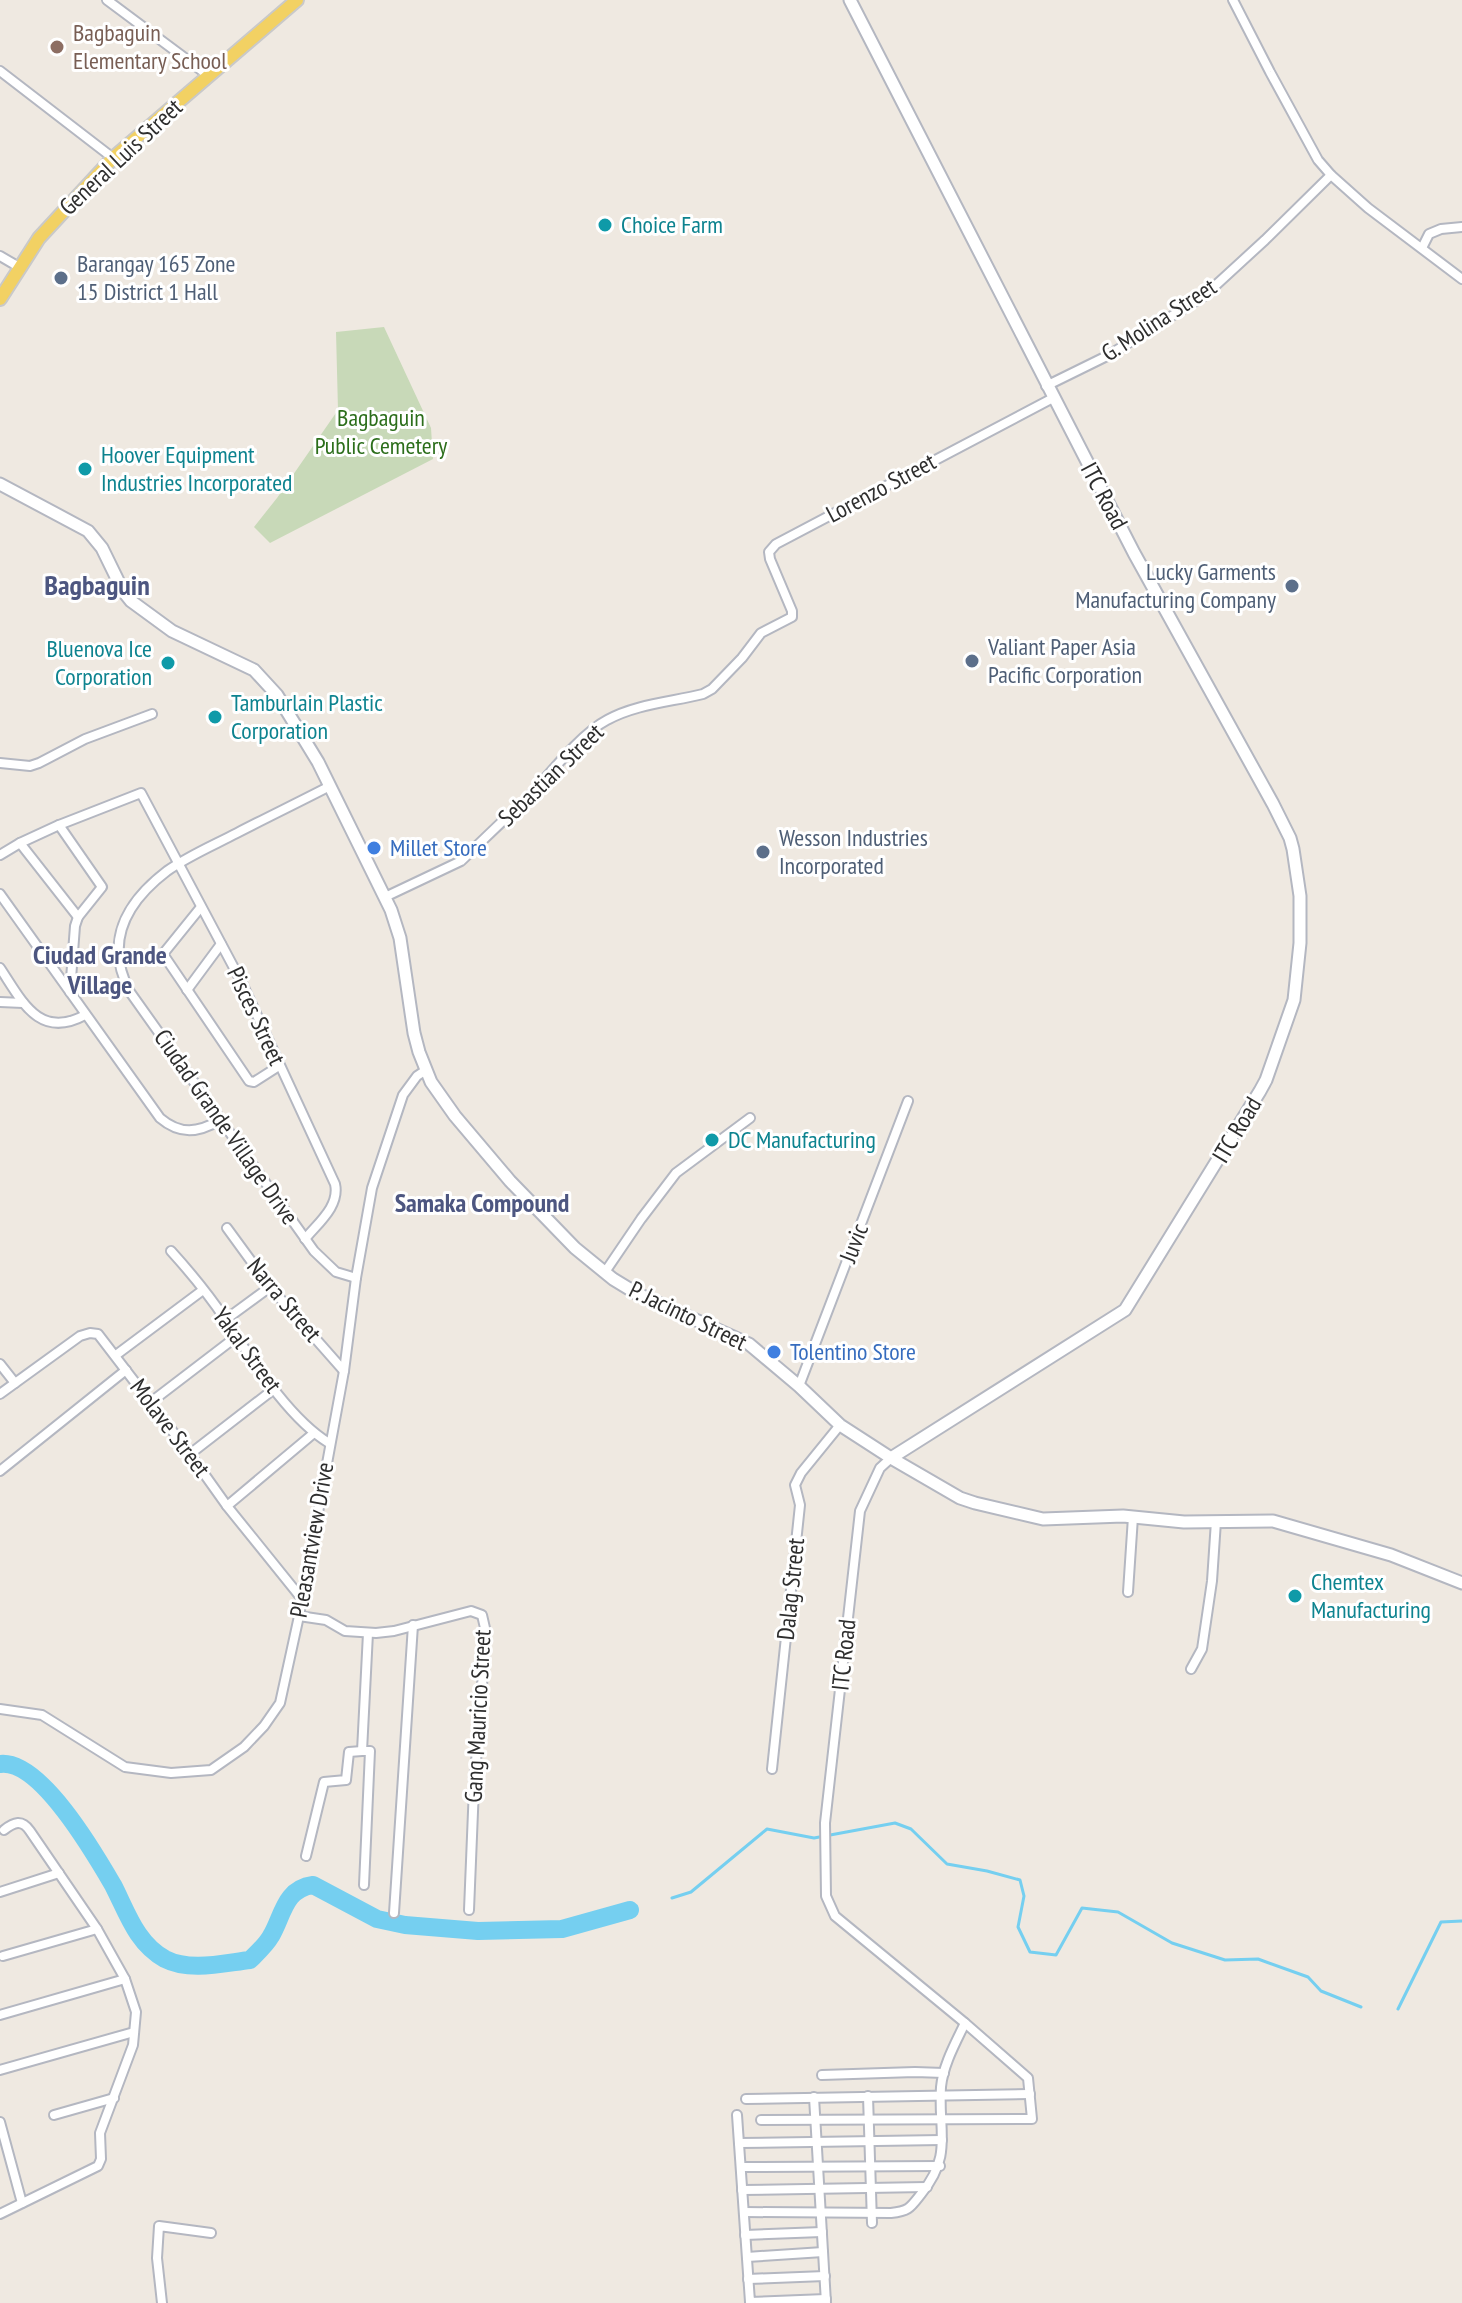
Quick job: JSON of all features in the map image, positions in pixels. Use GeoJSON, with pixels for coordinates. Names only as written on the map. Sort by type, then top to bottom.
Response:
{"type":"FeatureCollection","features":[{"type":"Feature","properties":{"kind":"main road","name":"General Luis Street"},"geometry":{"type":"LineString","coordinates":[[0,299],[39,238],[113,158],[297,0]]}},
{"type":"Feature","properties":{"kind":"street"},"geometry":{"type":"LineString","coordinates":[[107,0],[209,76]]}},
{"type":"Feature","properties":{"kind":"street","name":"ITC Road"},"geometry":{"type":"LineString","coordinates":[[850,0],[1046,386],[1290,838],[1300,896],[1300,943],[1294,1000],[1266,1080],[1125,1310],[891,1458],[880,1468],[860,1511],[825,1823],[826,1896],[835,1916],[1028,2078],[1032,2119],[942,2119]]}},
{"type":"Feature","properties":{"kind":"street"},"geometry":{"type":"LineString","coordinates":[[1233,0],[1312,148],[1331,175],[1368,208],[1462,279]]}},
{"type":"Feature","properties":{"kind":"street"},"geometry":{"type":"LineString","coordinates":[[0,71],[113,158]]}},
{"type":"Feature","properties":{"kind":"street","name":"G. Molina Street"},"geometry":{"type":"LineString","coordinates":[[1046,386],[1109,355],[1204,296],[1331,175]]}},
{"type":"Feature","properties":{"kind":"street"},"geometry":{"type":"LineString","coordinates":[[1422,248],[1429,234],[1441,229],[1462,227]]}},
{"type":"Feature","properties":{"kind":"street"},"geometry":{"type":"LineString","coordinates":[[0,256],[19,267]]}},
{"type":"Feature","properties":{"kind":"street","name":"Lorenzo Street"},"geometry":{"type":"LineString","coordinates":[[792,611],[770,559],[769,552],[776,544],[1053,398]]}},
{"type":"Feature","properties":{"kind":"street","name":"P. Jacinto Street"},"geometry":{"type":"LineString","coordinates":[[0,484],[88,531],[102,548],[131,601],[158,622],[259,674],[277,695],[330,786],[385,897],[400,938],[414,1033],[431,1082],[455,1116],[510,1181],[575,1248],[605,1272],[636,1293],[749,1344],[840,1425],[960,1498],[1043,1519],[1133,1517],[1184,1522],[1273,1521],[1391,1555],[1462,1583]]}},
{"type":"Feature","properties":{"kind":"street","name":"Sebastian Street"},"geometry":{"type":"LineString","coordinates":[[385,897],[461,861],[518,809],[593,729],[632,710],[696,696],[712,689],[761,633],[790,618],[792,611]]}},
{"type":"Feature","properties":{"kind":"street"},"geometry":{"type":"LineString","coordinates":[[0,763],[30,766],[85,739],[152,714]]}},
{"type":"Feature","properties":{"kind":"street","name":"Ciudad Grande Village Drive"},"geometry":{"type":"LineString","coordinates":[[330,786],[167,871],[144,893],[126,919],[116,948],[118,965],[130,992],[305,1239],[329,1267],[342,1275],[356,1278]]}},
{"type":"Feature","properties":{"kind":"street","name":"Pisces Street"},"geometry":{"type":"LineString","coordinates":[[59,825],[141,793],[242,983],[336,1190],[334,1203],[305,1239]]}},
{"type":"Feature","properties":{"kind":"street"},"geometry":{"type":"LineString","coordinates":[[0,855],[59,825],[102,887],[78,917],[72,943],[70,993]]}},
{"type":"Feature","properties":{"kind":"street"},"geometry":{"type":"LineString","coordinates":[[20,843],[78,917]]}},
{"type":"Feature","properties":{"kind":"street"},"geometry":{"type":"LineString","coordinates":[[0,894],[167,1124],[189,1132],[199,1131],[220,1120]]}},
{"type":"Feature","properties":{"kind":"street"},"geometry":{"type":"LineString","coordinates":[[201,907],[163,954],[249,1081],[254,1082],[279,1066]]}},
{"type":"Feature","properties":{"kind":"street"},"geometry":{"type":"LineString","coordinates":[[187,990],[221,944]]}},
{"type":"Feature","properties":{"kind":"street"},"geometry":{"type":"LineString","coordinates":[[0,968],[23,1003],[39,1019],[67,1023],[85,1015]]}},
{"type":"Feature","properties":{"kind":"street"},"geometry":{"type":"LineString","coordinates":[[0,1002],[23,1003]]}},
{"type":"Feature","properties":{"kind":"street","name":"Pleasantview Drive"},"geometry":{"type":"LineString","coordinates":[[0,1709],[42,1715],[125,1767],[171,1773],[211,1770],[244,1747],[280,1703],[344,1371],[372,1188],[398,1106],[410,1084],[426,1070]]}},
{"type":"Feature","properties":{"kind":"street","name":"Juvic"},"geometry":{"type":"LineString","coordinates":[[799,1386],[908,1101]]}},
{"type":"Feature","properties":{"kind":"street"},"geometry":{"type":"LineString","coordinates":[[605,1272],[676,1173],[750,1118]]}},
{"type":"Feature","properties":{"kind":"street","name":"Narra Street"},"geometry":{"type":"LineString","coordinates":[[227,1228],[270,1287],[344,1371]]}},
{"type":"Feature","properties":{"kind":"street","name":"Yakal Street"},"geometry":{"type":"LineString","coordinates":[[171,1251],[274,1389],[314,1433],[329,1443]]}},
{"type":"Feature","properties":{"kind":"street"},"geometry":{"type":"LineString","coordinates":[[225,1320],[270,1287]]}},
{"type":"Feature","properties":{"kind":"street"},"geometry":{"type":"LineString","coordinates":[[116,1355],[203,1290]]}},
{"type":"Feature","properties":{"kind":"street","name":"Molave Street"},"geometry":{"type":"LineString","coordinates":[[0,1394],[80,1336],[90,1333],[101,1337],[227,1506],[302,1599]]}},
{"type":"Feature","properties":{"kind":"street"},"geometry":{"type":"LineString","coordinates":[[151,1402],[236,1337]]}},
{"type":"Feature","properties":{"kind":"street"},"geometry":{"type":"LineString","coordinates":[[0,1364],[15,1383]]}},
{"type":"Feature","properties":{"kind":"street"},"geometry":{"type":"LineString","coordinates":[[0,1471],[126,1370]]}},
{"type":"Feature","properties":{"kind":"street"},"geometry":{"type":"LineString","coordinates":[[190,1454],[274,1389]]}},
{"type":"Feature","properties":{"kind":"street","name":"Dalag Street"},"geometry":{"type":"LineString","coordinates":[[772,1769],[800,1505],[795,1485],[840,1425]]}},
{"type":"Feature","properties":{"kind":"street"},"geometry":{"type":"LineString","coordinates":[[227,1506],[314,1433]]}},
{"type":"Feature","properties":{"kind":"street"},"geometry":{"type":"LineString","coordinates":[[1128,1592],[1133,1517]]}},
{"type":"Feature","properties":{"kind":"street"},"geometry":{"type":"LineString","coordinates":[[1191,1669],[1202,1649],[1212,1581],[1216,1521]]}},
{"type":"Feature","properties":{"kind":"street","name":"Gang Mauricio Street"},"geometry":{"type":"LineString","coordinates":[[299,1616],[326,1620],[345,1631],[368,1633],[394,1631],[471,1611],[477,1612],[484,1620],[469,1910]]}},
{"type":"Feature","properties":{"kind":"street"},"geometry":{"type":"LineString","coordinates":[[394,1913],[413,1625]]}},
{"type":"Feature","properties":{"kind":"street"},"geometry":{"type":"LineString","coordinates":[[362,1751],[368,1633]]}},
{"type":"Feature","properties":{"kind":"street"},"geometry":{"type":"LineString","coordinates":[[306,1856],[324,1782],[346,1780],[349,1752],[370,1751],[364,1885]]}},
{"type":"Feature","properties":{"kind":"street"},"geometry":{"type":"LineString","coordinates":[[0,2214],[98,2166],[101,2159],[100,2133],[133,2045],[136,2012],[125,1979],[97,1929],[26,1824],[15,1823],[4,1830]]}},
{"type":"Feature","properties":{"kind":"street"},"geometry":{"type":"LineString","coordinates":[[0,1892],[59,1873]]}},
{"type":"Feature","properties":{"kind":"street"},"geometry":{"type":"LineString","coordinates":[[3,1956],[97,1929]]}},
{"type":"Feature","properties":{"kind":"street"},"geometry":{"type":"LineString","coordinates":[[0,2015],[125,1979]]}},
{"type":"Feature","properties":{"kind":"street"},"geometry":{"type":"LineString","coordinates":[[744,2212],[891,2213],[910,2209],[940,2166],[944,2073],[965,2023]]}},
{"type":"Feature","properties":{"kind":"street"},"geometry":{"type":"LineString","coordinates":[[0,2070],[134,2032]]}},
{"type":"Feature","properties":{"kind":"street"},"geometry":{"type":"LineString","coordinates":[[822,2075],[944,2073]]}},
{"type":"Feature","properties":{"kind":"street"},"geometry":{"type":"LineString","coordinates":[[746,2099],[1030,2094]]}},
{"type":"Feature","properties":{"kind":"street"},"geometry":{"type":"LineString","coordinates":[[868,2096],[872,2223]]}},
{"type":"Feature","properties":{"kind":"street"},"geometry":{"type":"LineString","coordinates":[[737,2115],[750,2302],[826,2301],[814,2097]]}},
{"type":"Feature","properties":{"kind":"street"},"geometry":{"type":"LineString","coordinates":[[54,2115],[114,2098]]}},
{"type":"Feature","properties":{"kind":"street"},"geometry":{"type":"LineString","coordinates":[[761,2120],[942,2119]]}},
{"type":"Feature","properties":{"kind":"street"},"geometry":{"type":"LineString","coordinates":[[0,2122],[22,2203]]}},
{"type":"Feature","properties":{"kind":"street"},"geometry":{"type":"LineString","coordinates":[[739,2143],[942,2140]]}},
{"type":"Feature","properties":{"kind":"street"},"geometry":{"type":"LineString","coordinates":[[741,2167],[940,2166]]}},
{"type":"Feature","properties":{"kind":"street"},"geometry":{"type":"LineString","coordinates":[[742,2190],[927,2187]]}},
{"type":"Feature","properties":{"kind":"street"},"geometry":{"type":"LineString","coordinates":[[162,2303],[157,2258],[159,2226],[211,2233]]}},
{"type":"Feature","properties":{"kind":"street"},"geometry":{"type":"LineString","coordinates":[[745,2235],[822,2232]]}},
{"type":"Feature","properties":{"kind":"street"},"geometry":{"type":"LineString","coordinates":[[747,2257],[823,2252]]}},
{"type":"Feature","properties":{"kind":"street"},"geometry":{"type":"LineString","coordinates":[[748,2279],[825,2276]]}},
{"type":"Feature","properties":{"kind":"green space","name":"Bagbaguin Public Cemetery"},"geometry":{"type":"Polygon","coordinates":[[[384,327],[431,428],[433,459],[270,543],[254,527],[338,410],[336,332],[384,327]]]}},
{"type":"Feature","properties":{"kind":"waterway"},"geometry":{"type":"LineString","coordinates":[[0,1764],[16,1766],[49,1792],[93,1852],[139,1936],[155,1952],[175,1963],[207,1966],[250,1960],[269,1939],[290,1898],[313,1885],[377,1919],[405,1925],[478,1931],[562,1929],[630,1910]]}},
{"type":"Feature","properties":{"kind":"waterway"},"geometry":{"type":"LineString","coordinates":[[672,1898],[691,1892],[767,1829],[814,1838],[895,1823],[911,1829],[947,1864],[1020,1880],[1024,1896],[1018,1927],[1030,1952],[1056,1955],[1082,1908],[1118,1912],[1172,1943],[1225,1960],[1258,1959],[1308,1977],[1321,1991],[1361,2007]]}},
{"type":"Feature","properties":{"kind":"waterway"},"geometry":{"type":"LineString","coordinates":[[1398,2009],[1441,1922],[1462,1921]]}},
{"type":"Feature","properties":{"kind":"place","name":"Bagbaguin Elementary School"},"geometry":{"type":"Point","coordinates":[57,47]}},
{"type":"Feature","properties":{"kind":"place","name":"Choice Farm"},"geometry":{"type":"Point","coordinates":[605,225]}},
{"type":"Feature","properties":{"kind":"place","name":"Barangay 165 Zone 15 District 1 Hall"},"geometry":{"type":"Point","coordinates":[61,278]}},
{"type":"Feature","properties":{"kind":"place","name":"Hoover Equipment Industries Incorporated"},"geometry":{"type":"Point","coordinates":[85,469]}},
{"type":"Feature","properties":{"kind":"place","name":"Lucky Garments Manufacturing Company"},"geometry":{"type":"Point","coordinates":[1292,586]}},
{"type":"Feature","properties":{"kind":"place","name":"Valiant Paper Asia Pacific Corporation"},"geometry":{"type":"Point","coordinates":[972,661]}},
{"type":"Feature","properties":{"kind":"place","name":"Bluenova Ice Corporation"},"geometry":{"type":"Point","coordinates":[168,663]}},
{"type":"Feature","properties":{"kind":"place","name":"Tamburlain Plastic Corporation"},"geometry":{"type":"Point","coordinates":[215,717]}},
{"type":"Feature","properties":{"kind":"place","name":"Millet Store"},"geometry":{"type":"Point","coordinates":[374,848]}},
{"type":"Feature","properties":{"kind":"place","name":"Wesson Industries Incorporated"},"geometry":{"type":"Point","coordinates":[763,852]}},
{"type":"Feature","properties":{"kind":"place","name":"DC Manufacturing"},"geometry":{"type":"Point","coordinates":[712,1140]}},
{"type":"Feature","properties":{"kind":"place","name":"Tolentino Store"},"geometry":{"type":"Point","coordinates":[774,1352]}},
{"type":"Feature","properties":{"kind":"place","name":"Chemtex Manufacturing"},"geometry":{"type":"Point","coordinates":[1295,1596]}},
{"type":"Feature","properties":{"kind":"district","name":"Bagbaguin"},"geometry":{"type":"Point","coordinates":[97,585]}},
{"type":"Feature","properties":{"kind":"district","name":"Ciudad Grande Village"},"geometry":{"type":"Point","coordinates":[100,970]}},
{"type":"Feature","properties":{"kind":"district","name":"Samaka Compound"},"geometry":{"type":"Point","coordinates":[482,1203]}}]}
